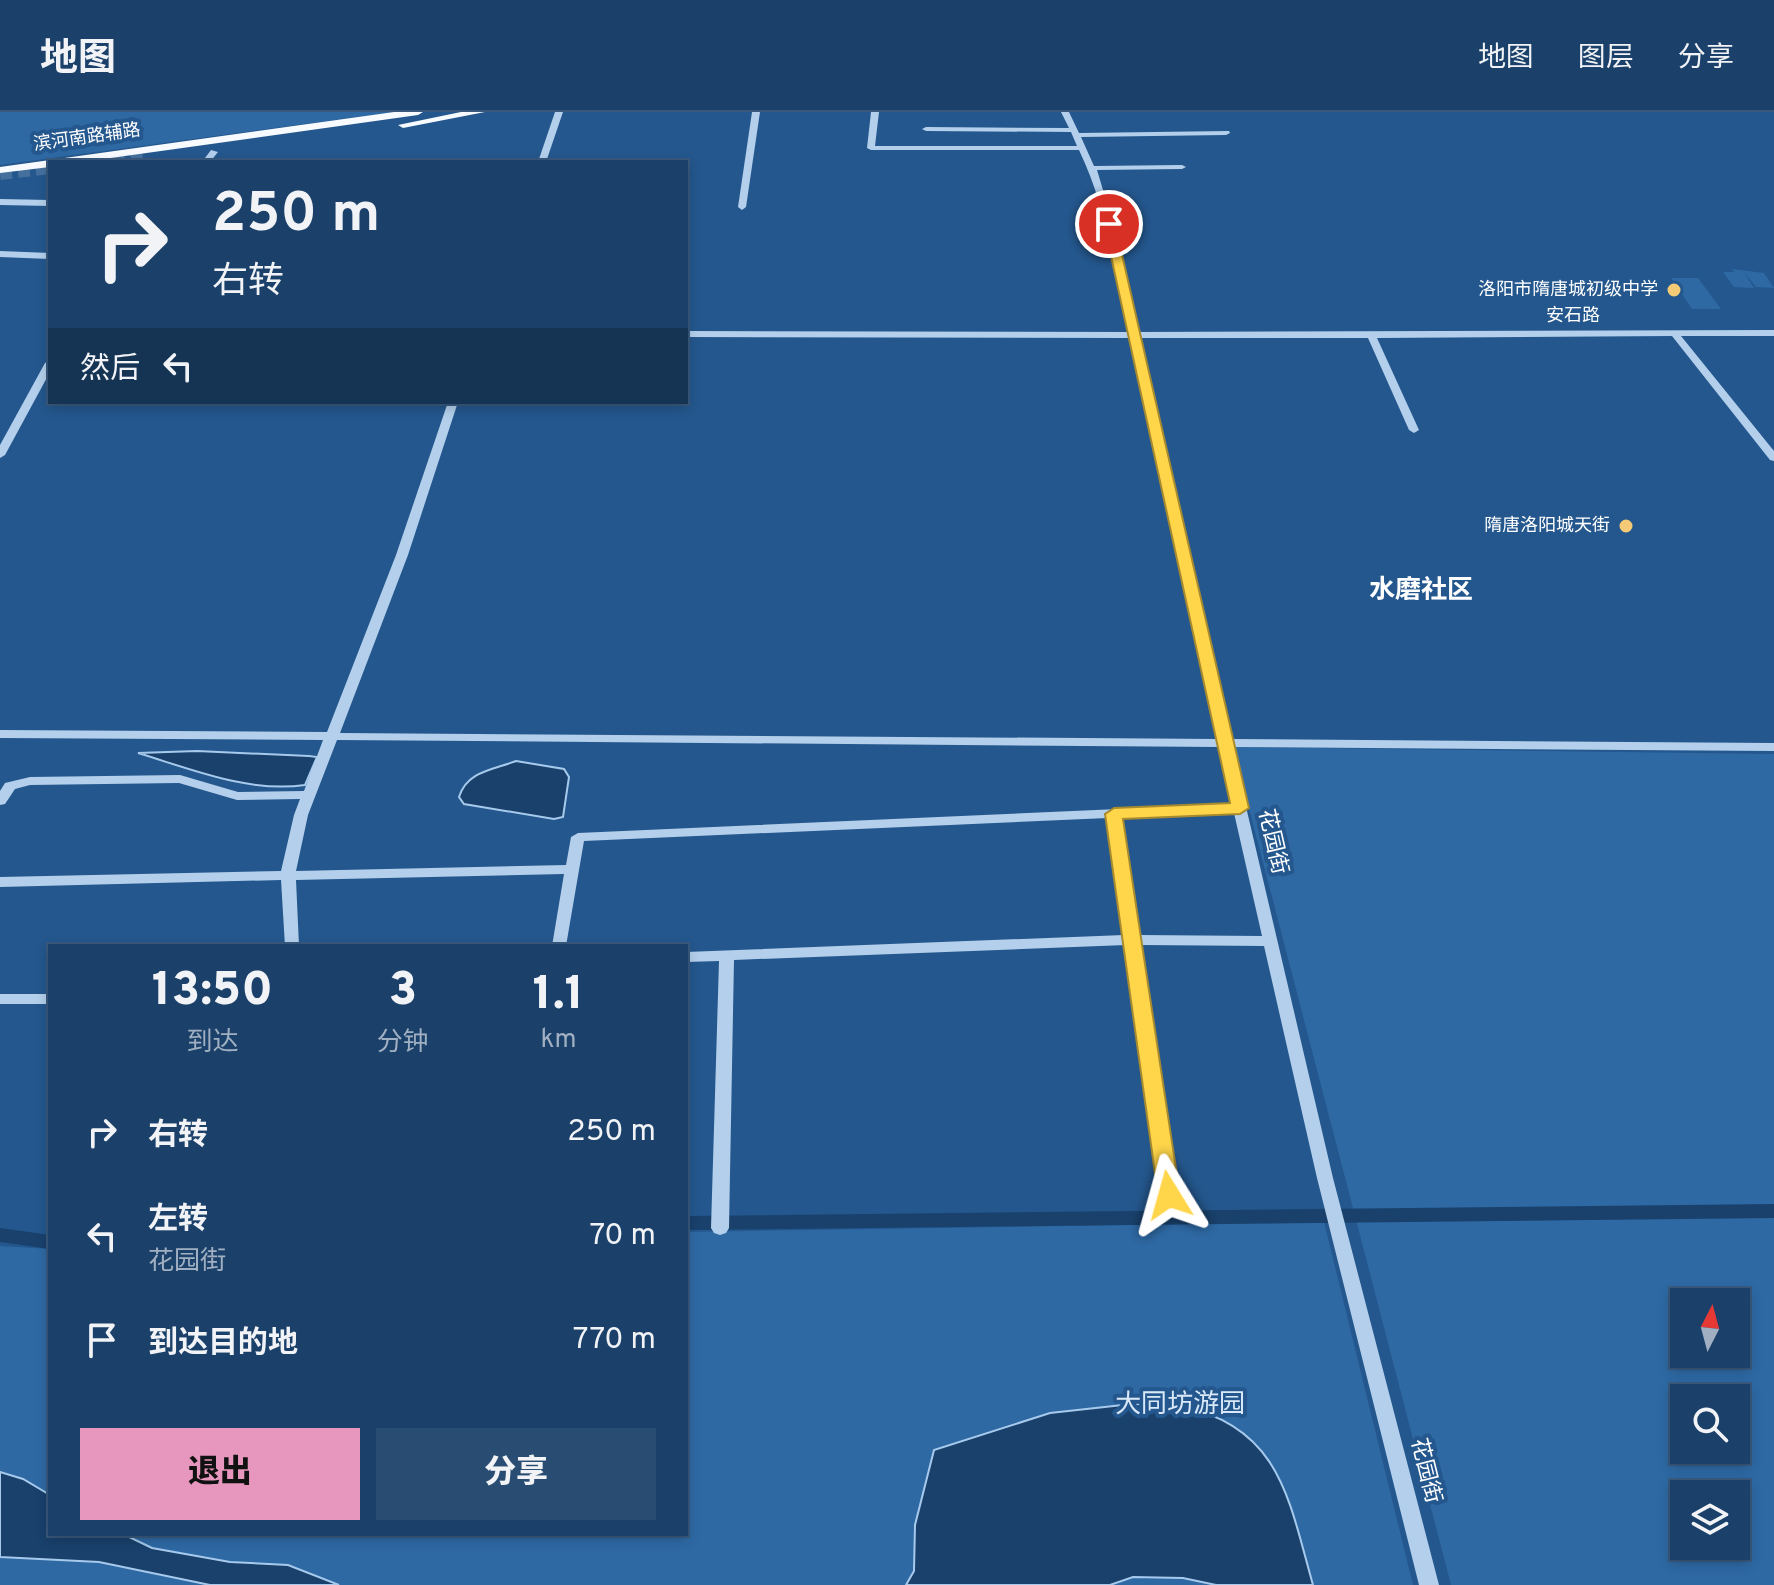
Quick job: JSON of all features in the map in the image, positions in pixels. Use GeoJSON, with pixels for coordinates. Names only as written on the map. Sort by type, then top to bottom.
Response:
{"type":"FeatureCollection","features":[{"type":"Feature","properties":{"kind":"main road","name":"滨河南路辅路"},"geometry":{"type":"LineString","coordinates":[[96,158],[418,112]]}},
{"type":"Feature","properties":{"kind":"main road"},"geometry":{"type":"LineString","coordinates":[[434,112],[145,153],[478,112]]}},
{"type":"Feature","properties":{"kind":"main road","name":"滨河南路辅路"},"geometry":{"type":"LineString","coordinates":[[164,160],[210,157],[478,112]]}},
{"type":"Feature","properties":{"kind":"main road","name":"滨河南路辅路"},"geometry":{"type":"LineString","coordinates":[[0,170],[48,164]]}},
{"type":"Feature","properties":{"kind":"main road","name":"滨河南路辅路"},"geometry":{"type":"LineString","coordinates":[[0,181],[48,174]]}},
{"type":"Feature","properties":{"kind":"street"},"geometry":{"type":"LineString","coordinates":[[543,160],[559,112]]}},
{"type":"Feature","properties":{"kind":"street"},"geometry":{"type":"LineString","coordinates":[[742,207],[756,112]]}},
{"type":"Feature","properties":{"kind":"street"},"geometry":{"type":"LineString","coordinates":[[875,112],[871,148],[1082,148]]}},
{"type":"Feature","properties":{"kind":"street"},"geometry":{"type":"LineString","coordinates":[[943,112],[943,129]]}},
{"type":"Feature","properties":{"kind":"street","name":"花园街"},"geometry":{"type":"LineString","coordinates":[[1065,112],[1092,168],[1117,250],[1225,743],[1327,1187],[1429,1585]]}},
{"type":"Feature","properties":{"kind":"street"},"geometry":{"type":"LineString","coordinates":[[926,129],[1226,133]]}},
{"type":"Feature","properties":{"kind":"street"},"geometry":{"type":"LineString","coordinates":[[1092,168],[1182,167]]}},
{"type":"Feature","properties":{"kind":"street"},"geometry":{"type":"LineString","coordinates":[[0,202],[48,203]]}},
{"type":"Feature","properties":{"kind":"street"},"geometry":{"type":"LineString","coordinates":[[0,254],[48,256]]}},
{"type":"Feature","properties":{"kind":"street"},"geometry":{"type":"LineString","coordinates":[[1673,332],[1774,458]]}},
{"type":"Feature","properties":{"kind":"street","name":"安石路"},"geometry":{"type":"LineString","coordinates":[[688,334],[1673,332],[1772,335]]}},
{"type":"Feature","properties":{"kind":"street"},"geometry":{"type":"LineString","coordinates":[[1371,335],[1414,430]]}},
{"type":"Feature","properties":{"kind":"street"},"geometry":{"type":"LineString","coordinates":[[0,455],[48,368]]}},
{"type":"Feature","properties":{"kind":"street"},"geometry":{"type":"LineString","coordinates":[[292,944],[288,873],[301,815],[402,555],[452,404]]}},
{"type":"Feature","properties":{"kind":"street"},"geometry":{"type":"LineString","coordinates":[[0,734],[1774,747]]}},
{"type":"Feature","properties":{"kind":"street"},"geometry":{"type":"LineString","coordinates":[[0,801],[10,786],[30,781],[180,779],[237,796],[309,795]]}},
{"type":"Feature","properties":{"kind":"street"},"geometry":{"type":"LineString","coordinates":[[559,944],[578,837],[1240,808]]}},
{"type":"Feature","properties":{"kind":"street"},"geometry":{"type":"LineString","coordinates":[[1114,814],[1169,1195]]}},
{"type":"Feature","properties":{"kind":"street"},"geometry":{"type":"LineString","coordinates":[[0,882],[288,873],[572,869]]}},
{"type":"Feature","properties":{"kind":"street"},"geometry":{"type":"LineString","coordinates":[[688,957],[1132,940],[1270,941]]}},
{"type":"Feature","properties":{"kind":"street"},"geometry":{"type":"LineString","coordinates":[[720,1228],[727,955]]}},
{"type":"Feature","properties":{"kind":"street"},"geometry":{"type":"LineString","coordinates":[[0,999],[48,999]]}},
{"type":"Feature","properties":{"kind":"green space"},"geometry":{"type":"Polygon","coordinates":[[[0,112],[394,112],[0,165],[0,112]]]}},
{"type":"Feature","properties":{"kind":"green space"},"geometry":{"type":"Polygon","coordinates":[[[1732,269],[1764,273],[1774,288],[1756,287],[1744,272],[1754,288],[1734,287],[1723,272],[1734,272],[1732,269]]]}},
{"type":"Feature","properties":{"kind":"green space"},"geometry":{"type":"Polygon","coordinates":[[[1671,278],[1698,278],[1721,309],[1692,309],[1671,278]]]}},
{"type":"Feature","properties":{"kind":"green space"},"geometry":{"type":"Polygon","coordinates":[[[1233,747],[1774,754],[1774,1585],[1451,1585],[1233,747]]]}},
{"type":"Feature","properties":{"kind":"green space","name":"大同坊游园"},"geometry":{"type":"Polygon","coordinates":[[[1324,1222],[1413,1585],[0,1585],[0,1246],[48,1249],[48,1536],[688,1536],[688,1232],[1324,1222]]]}},
{"type":"Feature","properties":{"kind":"shaded area"},"geometry":{"type":"Polygon","coordinates":[[[197,751],[317,757],[305,785],[284,787],[241,783],[138,753],[197,751]]]}},
{"type":"Feature","properties":{"kind":"shaded area"},"geometry":{"type":"Polygon","coordinates":[[[516,761],[564,769],[569,777],[563,817],[554,819],[464,804],[459,797],[474,777],[516,761]]]}},
{"type":"Feature","properties":{"kind":"shaded area"},"geometry":{"type":"Polygon","coordinates":[[[1132,1404],[1175,1405],[1214,1416],[1240,1431],[1260,1450],[1276,1472],[1287,1497],[1313,1585],[1216,1585],[1183,1578],[1133,1577],[1110,1585],[906,1585],[914,1571],[915,1525],[934,1450],[1050,1413],[1132,1404]]]}},
{"type":"Feature","properties":{"kind":"shaded area"},"geometry":{"type":"Polygon","coordinates":[[[0,1472],[23,1479],[48,1494],[48,1536],[127,1536],[152,1548],[230,1562],[288,1565],[339,1585],[210,1585],[99,1562],[0,1557],[0,1472]]]}},
{"type":"Feature","properties":{"kind":"waterway"},"geometry":{"type":"LineString","coordinates":[[688,1223],[1774,1211]]}},
{"type":"Feature","properties":{"kind":"waterway"},"geometry":{"type":"LineString","coordinates":[[0,1235],[48,1242]]}},
{"type":"Feature","properties":{"kind":"tunnel"},"geometry":{"type":"LineString","coordinates":[[110,160],[146,155]]}},
{"type":"Feature","properties":{"kind":"tunnel"},"geometry":{"type":"LineString","coordinates":[[0,174],[48,168]]}},
{"type":"Feature","properties":{"kind":"place","name":"洛阳市隋唐城初级中学"},"geometry":{"type":"Point","coordinates":[1674,290]}},
{"type":"Feature","properties":{"kind":"place","name":"隋唐洛阳城天街"},"geometry":{"type":"Point","coordinates":[1626,526]}},
{"type":"Feature","properties":{"kind":"district","name":"水磨社区"},"geometry":{"type":"Point","coordinates":[1421,591]}},
{"type":"Feature","properties":{"kind":"route"},"geometry":{"type":"LineString","coordinates":[[1109,224],[1240,808],[1114,814],[1169,1195]]}}]}
